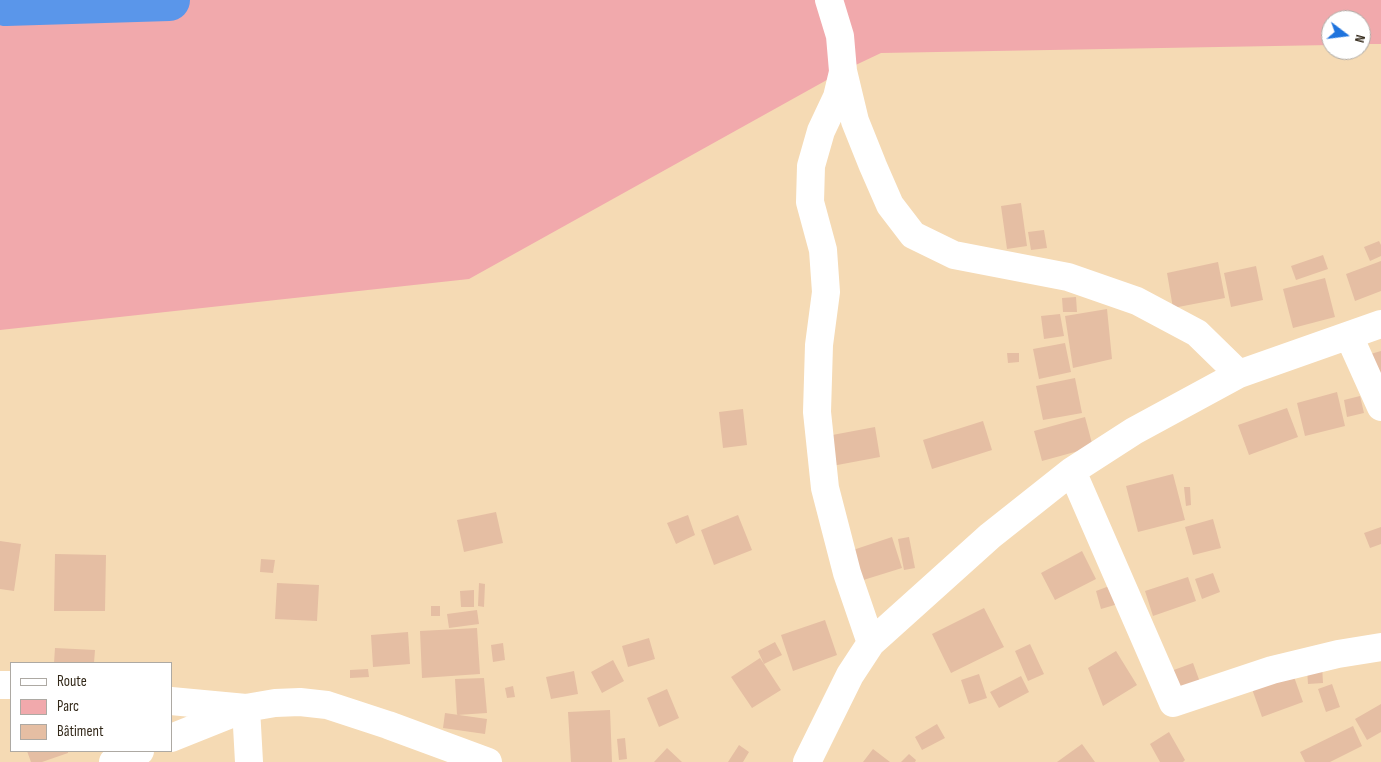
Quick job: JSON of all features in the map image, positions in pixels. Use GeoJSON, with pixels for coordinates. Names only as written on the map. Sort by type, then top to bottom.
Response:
{"type":"FeatureCollection","features":[{"type":"Feature","properties":{"kind":"street"},"geometry":{"type":"LineString","coordinates":[[829,0],[840,36],[844,71],[855,121],[890,205],[913,235],[954,255],[1068,277],[1137,301],[1197,333],[1239,374]]}},
{"type":"Feature","properties":{"kind":"street"},"geometry":{"type":"LineString","coordinates":[[844,71],[836,97],[821,131],[811,166],[810,202],[823,250],[826,292],[819,345],[817,412],[825,488],[847,573],[871,643]]}},
{"type":"Feature","properties":{"kind":"street"},"geometry":{"type":"LineString","coordinates":[[807,762],[850,675],[871,643],[990,536],[1072,471],[1134,431],[1239,374],[1381,324]]}},
{"type":"Feature","properties":{"kind":"street"},"geometry":{"type":"LineString","coordinates":[[1349,336],[1381,407]]}},
{"type":"Feature","properties":{"kind":"street"},"geometry":{"type":"LineString","coordinates":[[1072,471],[1173,703],[1272,670],[1338,654],[1381,647]]}},
{"type":"Feature","properties":{"kind":"street"},"geometry":{"type":"LineString","coordinates":[[172,700],[246,708]]}},
{"type":"Feature","properties":{"kind":"street"},"geometry":{"type":"LineString","coordinates":[[172,738],[246,708],[275,703],[327,704],[488,762]]}},
{"type":"Feature","properties":{"kind":"street"},"geometry":{"type":"LineString","coordinates":[[246,708],[249,762]]}},
{"type":"Feature","properties":{"kind":"street"},"geometry":{"type":"LineString","coordinates":[[113,762],[138,752]]}},
{"type":"Feature","properties":{"kind":"green space"},"geometry":{"type":"Polygon","coordinates":[[[0,0],[1381,0],[1381,44],[1371,44],[1371,10],[1321,10],[1321,45],[881,53],[843,71],[469,279],[0,330],[0,0]]]}},
{"type":"Feature","properties":{"kind":"building"},"geometry":{"type":"Polygon","coordinates":[[[1021,203],[1027,246],[1007,249],[1001,206],[1021,203]]]}},
{"type":"Feature","properties":{"kind":"building"},"geometry":{"type":"Polygon","coordinates":[[[1044,230],[1047,248],[1031,250],[1028,232],[1044,230]]]}},
{"type":"Feature","properties":{"kind":"building"},"geometry":{"type":"Polygon","coordinates":[[[1379,241],[1381,256],[1370,261],[1364,247],[1379,241]]]}},
{"type":"Feature","properties":{"kind":"building"},"geometry":{"type":"Polygon","coordinates":[[[1323,255],[1328,269],[1296,280],[1291,266],[1323,255]]]}},
{"type":"Feature","properties":{"kind":"building"},"geometry":{"type":"Polygon","coordinates":[[[1381,261],[1381,291],[1355,301],[1346,274],[1381,261]]]}},
{"type":"Feature","properties":{"kind":"building"},"geometry":{"type":"Polygon","coordinates":[[[1218,262],[1225,298],[1173,308],[1167,273],[1218,262]]]}},
{"type":"Feature","properties":{"kind":"building"},"geometry":{"type":"Polygon","coordinates":[[[1256,266],[1263,300],[1231,307],[1224,273],[1256,266]]]}},
{"type":"Feature","properties":{"kind":"building"},"geometry":{"type":"Polygon","coordinates":[[[1325,278],[1335,317],[1293,328],[1283,289],[1325,278]]]}},
{"type":"Feature","properties":{"kind":"building"},"geometry":{"type":"Polygon","coordinates":[[[1076,297],[1077,312],[1063,312],[1062,298],[1076,297]]]}},
{"type":"Feature","properties":{"kind":"building"},"geometry":{"type":"Polygon","coordinates":[[[1107,309],[1112,359],[1073,368],[1065,316],[1107,309]]]}},
{"type":"Feature","properties":{"kind":"building"},"geometry":{"type":"Polygon","coordinates":[[[1060,314],[1064,336],[1044,339],[1041,316],[1060,314]]]}},
{"type":"Feature","properties":{"kind":"building"},"geometry":{"type":"Polygon","coordinates":[[[1065,343],[1071,372],[1039,379],[1033,349],[1065,343]]]}},
{"type":"Feature","properties":{"kind":"building"},"geometry":{"type":"Polygon","coordinates":[[[1381,351],[1381,388],[1367,355],[1381,351]]]}},
{"type":"Feature","properties":{"kind":"building"},"geometry":{"type":"Polygon","coordinates":[[[1007,353],[1019,353],[1019,362],[1008,363],[1007,353]]]}},
{"type":"Feature","properties":{"kind":"building"},"geometry":{"type":"Polygon","coordinates":[[[1075,378],[1082,413],[1043,420],[1036,386],[1075,378]]]}},
{"type":"Feature","properties":{"kind":"building"},"geometry":{"type":"Polygon","coordinates":[[[1337,392],[1345,426],[1305,436],[1297,403],[1337,392]]]}},
{"type":"Feature","properties":{"kind":"building"},"geometry":{"type":"Polygon","coordinates":[[[1360,396],[1364,413],[1347,417],[1344,400],[1360,396]]]}},
{"type":"Feature","properties":{"kind":"building"},"geometry":{"type":"Polygon","coordinates":[[[1287,408],[1298,437],[1249,455],[1238,425],[1287,408]]]}},
{"type":"Feature","properties":{"kind":"building"},"geometry":{"type":"Polygon","coordinates":[[[743,409],[747,445],[723,448],[719,412],[743,409]]]}},
{"type":"Feature","properties":{"kind":"building"},"geometry":{"type":"Polygon","coordinates":[[[1085,417],[1093,447],[1042,461],[1034,431],[1085,417]]]}},
{"type":"Feature","properties":{"kind":"building"},"geometry":{"type":"Polygon","coordinates":[[[983,421],[992,450],[932,469],[923,440],[983,421]]]}},
{"type":"Feature","properties":{"kind":"building"},"geometry":{"type":"Polygon","coordinates":[[[875,427],[880,457],[832,466],[827,436],[875,427]]]}},
{"type":"Feature","properties":{"kind":"building"},"geometry":{"type":"Polygon","coordinates":[[[1173,474],[1185,520],[1138,532],[1126,486],[1173,474]]]}},
{"type":"Feature","properties":{"kind":"building"},"geometry":{"type":"Polygon","coordinates":[[[1184,487],[1190,487],[1191,505],[1186,506],[1184,487]]]}},
{"type":"Feature","properties":{"kind":"building"},"geometry":{"type":"Polygon","coordinates":[[[496,512],[503,543],[464,552],[457,520],[496,512]]]}},
{"type":"Feature","properties":{"kind":"building"},"geometry":{"type":"Polygon","coordinates":[[[688,515],[695,535],[676,544],[667,523],[688,515]]]}},
{"type":"Feature","properties":{"kind":"building"},"geometry":{"type":"Polygon","coordinates":[[[738,515],[752,550],[714,565],[701,530],[738,515]]]}},
{"type":"Feature","properties":{"kind":"building"},"geometry":{"type":"Polygon","coordinates":[[[1213,519],[1221,548],[1193,555],[1185,527],[1213,519]]]}},
{"type":"Feature","properties":{"kind":"building"},"geometry":{"type":"Polygon","coordinates":[[[1381,527],[1381,544],[1370,548],[1364,533],[1381,527]]]}},
{"type":"Feature","properties":{"kind":"building"},"geometry":{"type":"Polygon","coordinates":[[[892,537],[902,568],[857,582],[847,552],[892,537]]]}},
{"type":"Feature","properties":{"kind":"building"},"geometry":{"type":"Polygon","coordinates":[[[909,537],[915,568],[904,570],[898,539],[909,537]]]}},
{"type":"Feature","properties":{"kind":"building"},"geometry":{"type":"Polygon","coordinates":[[[0,541],[21,544],[14,591],[0,589],[0,541]]]}},
{"type":"Feature","properties":{"kind":"building"},"geometry":{"type":"Polygon","coordinates":[[[1082,551],[1096,579],[1055,600],[1041,573],[1082,551]]]}},
{"type":"Feature","properties":{"kind":"building"},"geometry":{"type":"Polygon","coordinates":[[[55,554],[106,555],[105,611],[54,611],[55,554]]]}},
{"type":"Feature","properties":{"kind":"building"},"geometry":{"type":"Polygon","coordinates":[[[261,559],[275,560],[273,573],[260,572],[261,559]]]}},
{"type":"Feature","properties":{"kind":"building"},"geometry":{"type":"Polygon","coordinates":[[[1213,573],[1220,592],[1202,599],[1195,579],[1213,573]]]}},
{"type":"Feature","properties":{"kind":"building"},"geometry":{"type":"Polygon","coordinates":[[[1188,577],[1196,601],[1153,616],[1145,591],[1188,577]]]}},
{"type":"Feature","properties":{"kind":"building"},"geometry":{"type":"Polygon","coordinates":[[[277,583],[319,585],[317,621],[275,619],[277,583]]]}},
{"type":"Feature","properties":{"kind":"building"},"geometry":{"type":"Polygon","coordinates":[[[479,583],[485,584],[484,607],[478,606],[479,583]]]}},
{"type":"Feature","properties":{"kind":"building"},"geometry":{"type":"Polygon","coordinates":[[[1112,585],[1118,604],[1101,609],[1096,591],[1112,585]]]}},
{"type":"Feature","properties":{"kind":"building"},"geometry":{"type":"Polygon","coordinates":[[[474,590],[474,607],[461,607],[460,591],[474,590]]]}},
{"type":"Feature","properties":{"kind":"building"},"geometry":{"type":"Polygon","coordinates":[[[431,606],[440,606],[440,616],[431,616],[431,606]]]}},
{"type":"Feature","properties":{"kind":"building"},"geometry":{"type":"Polygon","coordinates":[[[984,608],[1004,647],[951,673],[932,634],[984,608]]]}},
{"type":"Feature","properties":{"kind":"building"},"geometry":{"type":"Polygon","coordinates":[[[477,610],[479,624],[449,628],[447,614],[477,610]]]}},
{"type":"Feature","properties":{"kind":"building"},"geometry":{"type":"Polygon","coordinates":[[[825,620],[837,655],[793,671],[781,635],[825,620]]]}},
{"type":"Feature","properties":{"kind":"building"},"geometry":{"type":"Polygon","coordinates":[[[477,628],[480,674],[422,678],[420,631],[477,628]]]}},
{"type":"Feature","properties":{"kind":"building"},"geometry":{"type":"Polygon","coordinates":[[[408,632],[410,664],[373,667],[371,635],[408,632]]]}},
{"type":"Feature","properties":{"kind":"building"},"geometry":{"type":"Polygon","coordinates":[[[649,638],[655,659],[628,667],[622,646],[649,638]]]}},
{"type":"Feature","properties":{"kind":"building"},"geometry":{"type":"Polygon","coordinates":[[[775,642],[782,655],[764,664],[758,651],[775,642]]]}},
{"type":"Feature","properties":{"kind":"building"},"geometry":{"type":"Polygon","coordinates":[[[503,643],[505,660],[493,662],[491,645],[503,643]]]}},
{"type":"Feature","properties":{"kind":"building"},"geometry":{"type":"Polygon","coordinates":[[[1030,644],[1044,674],[1028,681],[1015,651],[1030,644]]]}},
{"type":"Feature","properties":{"kind":"building"},"geometry":{"type":"Polygon","coordinates":[[[55,648],[95,650],[94,662],[54,662],[55,648]]]}},
{"type":"Feature","properties":{"kind":"building"},"geometry":{"type":"Polygon","coordinates":[[[1116,651],[1137,685],[1103,706],[1088,668],[1116,651]]]}},
{"type":"Feature","properties":{"kind":"building"},"geometry":{"type":"Polygon","coordinates":[[[760,658],[781,690],[752,708],[731,677],[760,658]]]}},
{"type":"Feature","properties":{"kind":"building"},"geometry":{"type":"Polygon","coordinates":[[[613,660],[624,681],[602,693],[591,672],[613,660]]]}},
{"type":"Feature","properties":{"kind":"building"},"geometry":{"type":"Polygon","coordinates":[[[1193,663],[1201,685],[1179,693],[1171,671],[1193,663]]]}},
{"type":"Feature","properties":{"kind":"building"},"geometry":{"type":"Polygon","coordinates":[[[1322,665],[1323,683],[1308,684],[1307,669],[1322,665]]]}},
{"type":"Feature","properties":{"kind":"building"},"geometry":{"type":"Polygon","coordinates":[[[368,669],[369,677],[350,678],[350,670],[368,669]]]}},
{"type":"Feature","properties":{"kind":"building"},"geometry":{"type":"Polygon","coordinates":[[[574,671],[578,694],[551,699],[546,677],[574,671]]]}},
{"type":"Feature","properties":{"kind":"building"},"geometry":{"type":"Polygon","coordinates":[[[979,674],[987,698],[969,704],[961,680],[979,674]]]}},
{"type":"Feature","properties":{"kind":"building"},"geometry":{"type":"Polygon","coordinates":[[[1293,674],[1303,702],[1262,717],[1252,689],[1293,674]]]}},
{"type":"Feature","properties":{"kind":"building"},"geometry":{"type":"Polygon","coordinates":[[[1021,676],[1029,692],[999,708],[990,692],[1021,676]]]}},
{"type":"Feature","properties":{"kind":"building"},"geometry":{"type":"Polygon","coordinates":[[[484,678],[487,713],[457,715],[455,679],[484,678]]]}},
{"type":"Feature","properties":{"kind":"building"},"geometry":{"type":"Polygon","coordinates":[[[1332,684],[1340,707],[1326,712],[1318,689],[1332,684]]]}},
{"type":"Feature","properties":{"kind":"building"},"geometry":{"type":"Polygon","coordinates":[[[513,686],[515,697],[507,698],[505,688],[513,686]]]}},
{"type":"Feature","properties":{"kind":"building"},"geometry":{"type":"Polygon","coordinates":[[[667,689],[679,718],[659,727],[647,698],[667,689]]]}},
{"type":"Feature","properties":{"kind":"building"},"geometry":{"type":"Polygon","coordinates":[[[1381,704],[1381,732],[1367,740],[1355,719],[1381,704]]]}},
{"type":"Feature","properties":{"kind":"building"},"geometry":{"type":"Polygon","coordinates":[[[610,710],[612,762],[571,762],[568,712],[610,710]]]}},
{"type":"Feature","properties":{"kind":"building"},"geometry":{"type":"Polygon","coordinates":[[[445,713],[487,719],[485,734],[443,728],[445,713]]]}},
{"type":"Feature","properties":{"kind":"building"},"geometry":{"type":"Polygon","coordinates":[[[937,724],[945,738],[922,750],[915,737],[937,724]]]}},
{"type":"Feature","properties":{"kind":"building"},"geometry":{"type":"Polygon","coordinates":[[[1353,726],[1362,746],[1330,762],[1305,762],[1300,752],[1353,726]]]}},
{"type":"Feature","properties":{"kind":"building"},"geometry":{"type":"Polygon","coordinates":[[[1169,732],[1185,760],[1183,762],[1160,762],[1150,744],[1169,732]]]}},
{"type":"Feature","properties":{"kind":"building"},"geometry":{"type":"Polygon","coordinates":[[[625,738],[627,759],[619,760],[617,739],[625,738]]]}},
{"type":"Feature","properties":{"kind":"building"},"geometry":{"type":"Polygon","coordinates":[[[1082,744],[1095,762],[1057,762],[1082,744]]]}},
{"type":"Feature","properties":{"kind":"building"},"geometry":{"type":"Polygon","coordinates":[[[739,745],[749,752],[743,762],[728,762],[739,745]]]}},
{"type":"Feature","properties":{"kind":"building"},"geometry":{"type":"Polygon","coordinates":[[[667,748],[682,762],[654,762],[667,748]]]}},
{"type":"Feature","properties":{"kind":"building"},"geometry":{"type":"Polygon","coordinates":[[[873,749],[890,762],[863,762],[873,749]]]}},
{"type":"Feature","properties":{"kind":"building"},"geometry":{"type":"Polygon","coordinates":[[[27,752],[68,752],[42,762],[31,762],[27,752]]]}},
{"type":"Feature","properties":{"kind":"building"},"geometry":{"type":"Polygon","coordinates":[[[909,754],[916,760],[915,762],[901,762],[909,754]]]}},
{"type":"Feature","properties":{"kind":"waterway"},"geometry":{"type":"LineString","coordinates":[[0,2],[6,5],[169,0]]}}]}
